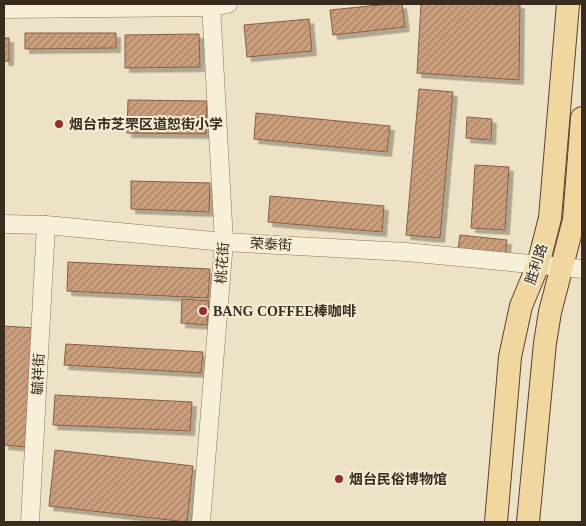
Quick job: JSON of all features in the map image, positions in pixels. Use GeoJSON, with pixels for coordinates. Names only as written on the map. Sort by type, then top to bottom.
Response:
{"type":"FeatureCollection","features":[{"type":"Feature","properties":{"kind":"main road","name":"胜利路"},"geometry":{"type":"LineString","coordinates":[[496,522],[510,357],[521,306],[538,265],[550,218],[568,4]]}},
{"type":"Feature","properties":{"kind":"main road","name":"胜利路"},"geometry":{"type":"LineString","coordinates":[[528,522],[545,343],[550,312],[572,268],[582,118]]}},
{"type":"Feature","properties":{"kind":"street"},"geometry":{"type":"LineString","coordinates":[[4,9],[217,5]]}},
{"type":"Feature","properties":{"kind":"street","name":"桃花街"},"geometry":{"type":"LineString","coordinates":[[201,522],[224,242],[217,5]]}},
{"type":"Feature","properties":{"kind":"street","name":"荣泰街"},"geometry":{"type":"LineString","coordinates":[[4,224],[46,225],[224,242],[406,252],[572,268]]}},
{"type":"Feature","properties":{"kind":"street","name":"毓祥街"},"geometry":{"type":"LineString","coordinates":[[30,522],[46,225]]}},
{"type":"Feature","properties":{"kind":"building"},"geometry":{"type":"Polygon","coordinates":[[[402,4],[405,27],[333,35],[330,10],[402,4]]]}},
{"type":"Feature","properties":{"kind":"building"},"geometry":{"type":"Polygon","coordinates":[[[421,4],[520,4],[519,80],[417,73],[421,4]]]}},
{"type":"Feature","properties":{"kind":"building"},"geometry":{"type":"Polygon","coordinates":[[[309,19],[312,51],[247,57],[244,25],[309,19]]]}},
{"type":"Feature","properties":{"kind":"building"},"geometry":{"type":"Polygon","coordinates":[[[25,33],[116,33],[116,48],[25,49],[25,33]]]}},
{"type":"Feature","properties":{"kind":"building"},"geometry":{"type":"Polygon","coordinates":[[[199,34],[200,67],[125,68],[125,35],[199,34]]]}},
{"type":"Feature","properties":{"kind":"building"},"geometry":{"type":"Polygon","coordinates":[[[4,38],[9,38],[9,61],[4,61],[4,38]]]}},
{"type":"Feature","properties":{"kind":"building"},"geometry":{"type":"Polygon","coordinates":[[[419,89],[453,92],[440,238],[406,235],[419,89]]]}},
{"type":"Feature","properties":{"kind":"building"},"geometry":{"type":"Polygon","coordinates":[[[128,100],[207,101],[206,134],[127,133],[128,100]]]}},
{"type":"Feature","properties":{"kind":"building"},"geometry":{"type":"Polygon","coordinates":[[[256,113],[390,126],[387,152],[254,139],[256,113]]]}},
{"type":"Feature","properties":{"kind":"building"},"geometry":{"type":"Polygon","coordinates":[[[467,117],[492,119],[491,140],[466,138],[467,117]]]}},
{"type":"Feature","properties":{"kind":"building"},"geometry":{"type":"Polygon","coordinates":[[[475,165],[509,167],[505,230],[471,228],[475,165]]]}},
{"type":"Feature","properties":{"kind":"building"},"geometry":{"type":"Polygon","coordinates":[[[131,181],[210,183],[209,212],[131,209],[131,181]]]}},
{"type":"Feature","properties":{"kind":"building"},"geometry":{"type":"Polygon","coordinates":[[[270,196],[384,206],[382,232],[268,222],[270,196]]]}},
{"type":"Feature","properties":{"kind":"building"},"geometry":{"type":"Polygon","coordinates":[[[460,235],[507,240],[505,255],[458,250],[460,235]]]}},
{"type":"Feature","properties":{"kind":"building"},"geometry":{"type":"Polygon","coordinates":[[[68,262],[210,269],[208,298],[67,291],[68,262]]]}},
{"type":"Feature","properties":{"kind":"building"},"geometry":{"type":"Polygon","coordinates":[[[182,299],[209,301],[207,325],[181,323],[182,299]]]}},
{"type":"Feature","properties":{"kind":"building"},"geometry":{"type":"Polygon","coordinates":[[[4,326],[36,328],[27,447],[4,445],[4,326]]]}},
{"type":"Feature","properties":{"kind":"building"},"geometry":{"type":"Polygon","coordinates":[[[66,344],[203,352],[201,373],[64,365],[66,344]]]}},
{"type":"Feature","properties":{"kind":"building"},"geometry":{"type":"Polygon","coordinates":[[[55,395],[192,402],[190,431],[53,425],[55,395]]]}},
{"type":"Feature","properties":{"kind":"building"},"geometry":{"type":"Polygon","coordinates":[[[55,450],[193,466],[187,522],[49,506],[55,450]]]}},
{"type":"Feature","properties":{"kind":"place","name":"烟台市芝罘区道恕街小学"},"geometry":{"type":"Point","coordinates":[59,124]}},
{"type":"Feature","properties":{"kind":"place","name":"BANG COFFEE棒咖啡"},"geometry":{"type":"Point","coordinates":[203,311]}},
{"type":"Feature","properties":{"kind":"place","name":"烟台民俗博物馆"},"geometry":{"type":"Point","coordinates":[339,479]}}]}
